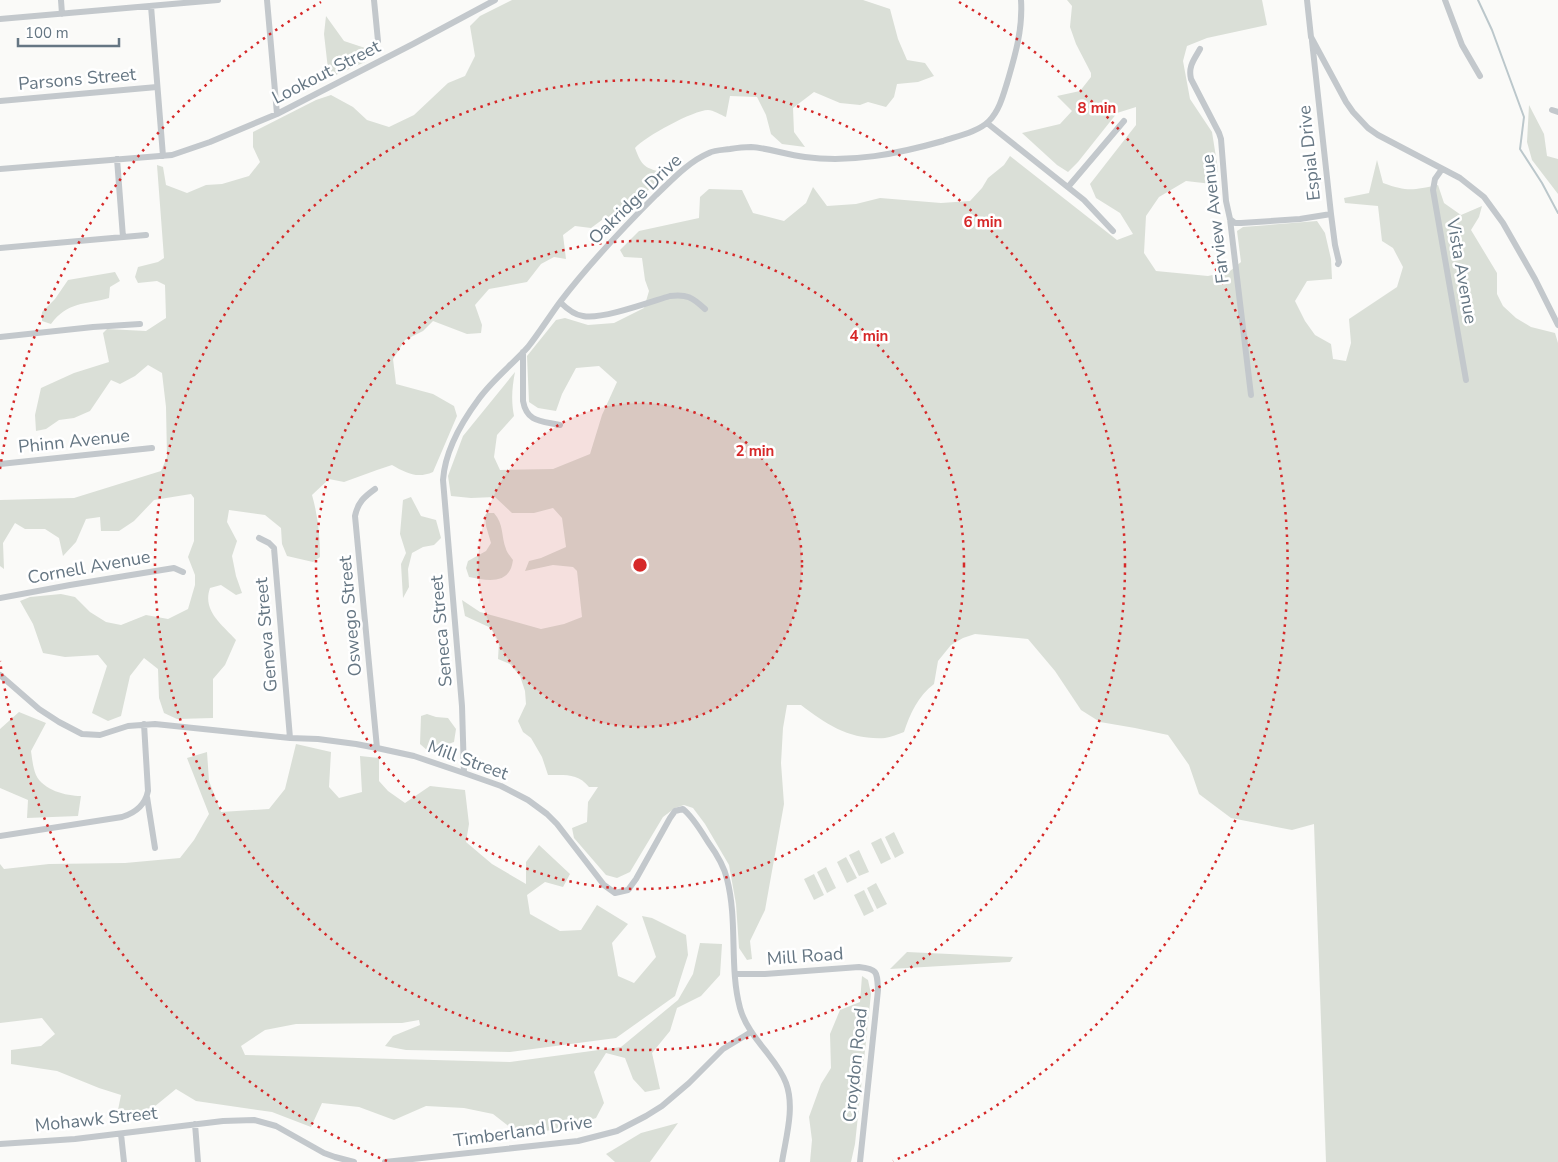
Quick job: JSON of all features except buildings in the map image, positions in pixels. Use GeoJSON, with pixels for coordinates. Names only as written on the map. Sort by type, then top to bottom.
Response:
{"type":"FeatureCollection","features":[{"type":"Feature","properties":{"kind":"street"},"geometry":{"type":"LineString","coordinates":[[61,0],[62,14]]}},
{"type":"Feature","properties":{"kind":"street"},"geometry":{"type":"LineString","coordinates":[[0,19],[151,6],[170,2],[218,0]]}},
{"type":"Feature","properties":{"kind":"street"},"geometry":{"type":"LineString","coordinates":[[267,0],[277,114]]}},
{"type":"Feature","properties":{"kind":"street"},"geometry":{"type":"LineString","coordinates":[[374,0],[378,41]]}},
{"type":"Feature","properties":{"kind":"street","name":"Lookout Street"},"geometry":{"type":"LineString","coordinates":[[0,169],[172,155],[210,142],[277,114],[495,0]]}},
{"type":"Feature","properties":{"kind":"street"},"geometry":{"type":"LineString","coordinates":[[1021,0],[1022,13],[1017,49],[1000,103],[987,123],[1084,200],[1113,230]]}},
{"type":"Feature","properties":{"kind":"street","name":"Espial Drive"},"geometry":{"type":"LineString","coordinates":[[1307,0],[1338,264]]}},
{"type":"Feature","properties":{"kind":"street"},"geometry":{"type":"LineString","coordinates":[[1445,0],[1462,45],[1480,76]]}},
{"type":"Feature","properties":{"kind":"street"},"geometry":{"type":"LineString","coordinates":[[151,6],[163,156]]}},
{"type":"Feature","properties":{"kind":"street"},"geometry":{"type":"LineString","coordinates":[[1311,37],[1346,102],[1368,128],[1460,178],[1473,187],[1492,207],[1535,279],[1558,325]]}},
{"type":"Feature","properties":{"kind":"street","name":"Farview Avenue"},"geometry":{"type":"LineString","coordinates":[[1200,49],[1192,63],[1191,79],[1221,139],[1226,200],[1230,219],[1251,395]]}},
{"type":"Feature","properties":{"kind":"street","name":"Parsons Street"},"geometry":{"type":"LineString","coordinates":[[0,101],[157,87]]}},
{"type":"Feature","properties":{"kind":"street"},"geometry":{"type":"LineString","coordinates":[[1068,187],[1124,121]]}},
{"type":"Feature","properties":{"kind":"street","name":"Oakridge Drive"},"geometry":{"type":"LineString","coordinates":[[444,488],[444,471],[450,448],[478,399],[523,352],[591,263],[677,174],[688,166],[708,153],[748,147],[763,148],[803,157],[833,159],[881,156],[908,151],[954,137],[987,123]]}},
{"type":"Feature","properties":{"kind":"street"},"geometry":{"type":"LineString","coordinates":[[117,159],[123,237]]}},
{"type":"Feature","properties":{"kind":"street","name":"Vista Avenue"},"geometry":{"type":"LineString","coordinates":[[1442,168],[1435,179],[1433,190],[1466,380]]}},
{"type":"Feature","properties":{"kind":"street"},"geometry":{"type":"LineString","coordinates":[[1230,219],[1235,223],[1241,224],[1300,219],[1331,214]]}},
{"type":"Feature","properties":{"kind":"street"},"geometry":{"type":"LineString","coordinates":[[0,248],[146,235]]}},
{"type":"Feature","properties":{"kind":"street"},"geometry":{"type":"LineString","coordinates":[[560,302],[569,310],[582,316],[591,317],[670,296],[681,295],[695,300],[705,309]]}},
{"type":"Feature","properties":{"kind":"street"},"geometry":{"type":"LineString","coordinates":[[0,337],[140,324]]}},
{"type":"Feature","properties":{"kind":"street"},"geometry":{"type":"LineString","coordinates":[[523,352],[524,408],[530,417],[537,421],[560,425]]}},
{"type":"Feature","properties":{"kind":"street","name":"Phinn Avenue"},"geometry":{"type":"LineString","coordinates":[[0,464],[152,448]]}},
{"type":"Feature","properties":{"kind":"street","name":"Seneca Street"},"geometry":{"type":"LineString","coordinates":[[444,488],[462,706],[464,773]]}},
{"type":"Feature","properties":{"kind":"street","name":"Oswego Street"},"geometry":{"type":"LineString","coordinates":[[374,489],[357,506],[355,516],[377,748]]}},
{"type":"Feature","properties":{"kind":"street","name":"Geneva Street"},"geometry":{"type":"LineString","coordinates":[[259,538],[274,548],[290,738]]}},
{"type":"Feature","properties":{"kind":"street","name":"Cornell Avenue"},"geometry":{"type":"LineString","coordinates":[[0,598],[70,584],[174,568],[183,572]]}},
{"type":"Feature","properties":{"kind":"street","name":"Mill Street"},"geometry":{"type":"LineString","coordinates":[[0,675],[39,709],[66,727],[82,734],[100,735],[128,726],[155,724],[290,738],[318,739],[356,744],[414,756],[501,786],[528,800],[557,824],[604,885],[615,892],[628,890],[670,818],[675,811],[682,809],[688,813],[704,834],[718,857],[727,878],[732,910],[735,974]]}},
{"type":"Feature","properties":{"kind":"street"},"geometry":{"type":"LineString","coordinates":[[144,724],[147,797],[155,848]]}},
{"type":"Feature","properties":{"kind":"street"},"geometry":{"type":"LineString","coordinates":[[0,836],[122,817],[138,810],[147,797]]}},
{"type":"Feature","properties":{"kind":"street","name":"Mill Road"},"geometry":{"type":"LineString","coordinates":[[735,974],[764,974],[859,967],[868,968],[876,972]]}},
{"type":"Feature","properties":{"kind":"street","name":"Croydon Road"},"geometry":{"type":"LineString","coordinates":[[860,1162],[878,990],[876,972]]}},
{"type":"Feature","properties":{"kind":"street"},"geometry":{"type":"LineString","coordinates":[[735,974],[740,1011],[751,1032],[777,1066],[789,1092],[789,1116],[782,1162]]}},
{"type":"Feature","properties":{"kind":"street","name":"Timberland Drive"},"geometry":{"type":"LineString","coordinates":[[385,1162],[578,1141],[617,1131],[662,1106],[689,1083],[723,1049],[751,1032]]}},
{"type":"Feature","properties":{"kind":"street"},"geometry":{"type":"LineString","coordinates":[[198,1162],[194,1124],[238,1120],[266,1122],[324,1153],[335,1158],[354,1162]]}},
{"type":"Feature","properties":{"kind":"street","name":"Mohawk Street"},"geometry":{"type":"LineString","coordinates":[[0,1144],[36,1140],[75,1139],[194,1124]]}},
{"type":"Feature","properties":{"kind":"street"},"geometry":{"type":"LineString","coordinates":[[121,1134],[124,1162]]}},
{"type":"Feature","properties":{"kind":"shaded area"},"geometry":{"type":"Polygon","coordinates":[[[512,0],[863,0],[890,9],[898,39],[907,60],[925,63],[934,76],[918,82],[897,84],[894,97],[886,107],[868,102],[860,105],[840,103],[814,92],[793,108],[794,132],[805,147],[782,144],[771,134],[766,115],[757,97],[730,96],[726,117],[710,110],[701,111],[670,125],[640,143],[635,148],[642,163],[653,170],[665,173],[623,216],[606,217],[591,228],[575,226],[563,235],[566,259],[554,257],[541,264],[527,282],[489,289],[475,305],[482,325],[481,333],[467,334],[433,321],[423,331],[405,340],[393,359],[396,384],[433,394],[454,406],[457,416],[433,472],[417,475],[407,473],[392,465],[344,482],[329,479],[312,495],[317,518],[320,549],[320,557],[313,562],[287,556],[282,544],[281,528],[265,515],[229,510],[227,522],[237,541],[232,556],[242,593],[236,595],[221,585],[210,588],[208,596],[211,610],[215,617],[236,640],[225,665],[213,679],[213,718],[177,719],[164,713],[159,698],[158,669],[144,658],[130,676],[121,716],[108,721],[92,713],[107,666],[98,655],[65,657],[43,653],[33,624],[20,601],[30,597],[61,594],[75,597],[90,612],[106,622],[121,625],[146,615],[168,619],[188,609],[195,585],[195,575],[188,557],[194,541],[194,498],[191,494],[154,500],[134,521],[119,531],[101,531],[100,517],[86,519],[76,542],[63,556],[59,538],[45,529],[25,529],[15,523],[3,543],[4,569],[0,566],[0,500],[74,498],[161,471],[167,457],[166,407],[162,373],[148,365],[135,376],[120,384],[111,380],[90,411],[74,418],[59,420],[46,429],[36,431],[35,415],[41,388],[74,373],[109,362],[103,333],[107,329],[146,331],[166,318],[165,285],[157,281],[138,283],[135,277],[138,267],[158,262],[164,258],[157,165],[163,167],[166,185],[187,193],[206,185],[222,184],[249,176],[260,162],[253,147],[253,132],[316,100],[331,95],[353,107],[367,120],[389,127],[414,115],[448,83],[465,76],[475,56],[470,26],[480,16],[512,0]]]}},
{"type":"Feature","properties":{"kind":"shaded area"},"geometry":{"type":"Polygon","coordinates":[[[1067,0],[1262,0],[1267,25],[1207,38],[1187,46],[1183,61],[1190,99],[1212,132],[1218,170],[1212,184],[1186,181],[1159,197],[1146,216],[1144,253],[1156,271],[1208,276],[1230,271],[1241,262],[1237,231],[1243,227],[1317,221],[1325,233],[1331,259],[1332,279],[1307,281],[1295,301],[1305,321],[1315,335],[1331,344],[1333,359],[1346,361],[1351,343],[1349,319],[1397,287],[1403,267],[1393,248],[1382,241],[1378,206],[1345,203],[1344,198],[1369,193],[1377,160],[1383,183],[1410,189],[1438,185],[1444,203],[1461,215],[1482,206],[1479,217],[1471,230],[1497,273],[1497,294],[1503,306],[1516,318],[1531,327],[1555,333],[1558,343],[1558,1162],[1326,1162],[1314,824],[1292,830],[1231,818],[1199,794],[1189,765],[1168,735],[1100,722],[1081,710],[1055,671],[1028,639],[975,634],[951,645],[938,661],[934,684],[923,694],[915,706],[904,732],[890,737],[872,738],[850,734],[830,725],[801,705],[787,705],[783,728],[781,763],[784,804],[765,910],[750,941],[752,959],[747,960],[739,948],[736,904],[729,865],[705,824],[693,808],[684,805],[675,808],[663,817],[630,872],[617,878],[606,875],[574,838],[572,828],[587,822],[588,802],[598,787],[589,787],[585,782],[576,777],[548,775],[542,757],[531,738],[523,732],[518,721],[526,704],[525,691],[520,676],[510,664],[498,659],[499,642],[491,628],[465,616],[462,600],[480,612],[541,629],[564,624],[582,617],[577,571],[573,567],[553,565],[525,571],[529,561],[566,547],[562,518],[553,508],[534,513],[512,513],[495,497],[471,498],[451,496],[448,476],[463,436],[515,372],[512,394],[514,416],[497,435],[494,457],[500,470],[553,469],[590,454],[602,415],[617,382],[599,366],[576,368],[562,394],[556,411],[538,408],[529,402],[527,356],[556,320],[565,318],[588,325],[614,323],[644,308],[649,291],[645,280],[642,258],[624,257],[620,250],[639,231],[699,218],[700,197],[709,189],[742,190],[753,213],[784,221],[806,203],[813,187],[827,206],[856,204],[880,198],[941,203],[970,201],[988,178],[1004,165],[1010,156],[1117,240],[1133,234],[1120,213],[1096,198],[1090,184],[1136,125],[1136,107],[1117,113],[1068,172],[1057,165],[1022,133],[1060,124],[1072,111],[1057,96],[1080,91],[1091,77],[1091,73],[1076,44],[1070,27],[1072,6],[1067,0]]]}},
{"type":"Feature","properties":{"kind":"shaded area"},"geometry":{"type":"Polygon","coordinates":[[[326,16],[344,41],[365,48],[365,62],[329,78],[324,34],[326,16]]]}},
{"type":"Feature","properties":{"kind":"shaded area"},"geometry":{"type":"Polygon","coordinates":[[[1529,105],[1544,134],[1547,156],[1558,159],[1558,194],[1532,160],[1527,142],[1529,105]]]}},
{"type":"Feature","properties":{"kind":"shaded area"},"geometry":{"type":"Polygon","coordinates":[[[115,272],[120,281],[110,287],[109,298],[70,308],[64,311],[51,324],[42,321],[42,312],[55,299],[68,280],[115,272]]]}},
{"type":"Feature","properties":{"kind":"shaded area"},"geometry":{"type":"Polygon","coordinates":[[[411,497],[421,516],[436,520],[441,538],[434,545],[423,547],[412,553],[408,569],[409,587],[403,598],[401,564],[406,553],[400,534],[403,500],[411,497]]]}},
{"type":"Feature","properties":{"kind":"shaded area"},"geometry":{"type":"Polygon","coordinates":[[[487,513],[494,513],[497,517],[501,526],[504,544],[513,560],[508,574],[497,579],[483,580],[469,577],[466,568],[468,561],[486,551],[491,543],[486,526],[485,515],[487,513]]]}},
{"type":"Feature","properties":{"kind":"shaded area"},"geometry":{"type":"Polygon","coordinates":[[[19,712],[46,723],[31,751],[36,775],[49,788],[69,795],[81,796],[78,816],[27,818],[28,800],[0,788],[0,729],[19,712]]]}},
{"type":"Feature","properties":{"kind":"shaded area"},"geometry":{"type":"Polygon","coordinates":[[[427,714],[448,718],[456,729],[454,742],[445,745],[444,751],[439,755],[428,751],[420,744],[421,716],[427,714]]]}},
{"type":"Feature","properties":{"kind":"shaded area"},"geometry":{"type":"Polygon","coordinates":[[[296,744],[331,752],[329,787],[339,798],[362,792],[360,756],[379,758],[379,781],[388,791],[405,803],[430,786],[465,790],[469,824],[466,842],[492,864],[526,884],[526,862],[539,845],[570,874],[563,887],[545,882],[527,895],[530,914],[560,931],[581,930],[597,905],[628,924],[612,943],[618,976],[634,983],[656,957],[642,916],[652,918],[686,935],[688,955],[675,996],[616,1038],[510,1052],[406,1050],[385,1046],[393,1036],[420,1025],[419,1020],[402,1023],[296,1024],[265,1030],[241,1046],[245,1055],[510,1062],[621,1047],[678,1000],[693,974],[700,943],[722,944],[720,975],[701,996],[677,1008],[670,1031],[652,1053],[660,1089],[645,1092],[633,1079],[625,1058],[606,1053],[594,1072],[604,1103],[596,1118],[564,1128],[520,1135],[493,1114],[464,1108],[426,1106],[394,1120],[359,1107],[322,1103],[311,1127],[272,1112],[196,1101],[176,1089],[149,1111],[118,1110],[121,1095],[57,1071],[11,1064],[11,1050],[41,1046],[55,1034],[42,1018],[0,1023],[0,864],[4,869],[49,864],[125,863],[180,858],[194,840],[209,814],[187,758],[207,752],[209,781],[221,812],[269,809],[285,789],[296,744]]]}},
{"type":"Feature","properties":{"kind":"shaded area"},"geometry":{"type":"Polygon","coordinates":[[[894,832],[904,853],[895,858],[885,837],[894,832]]]}},
{"type":"Feature","properties":{"kind":"shaded area"},"geometry":{"type":"Polygon","coordinates":[[[881,838],[891,859],[881,864],[871,843],[881,838]]]}},
{"type":"Feature","properties":{"kind":"shaded area"},"geometry":{"type":"Polygon","coordinates":[[[859,850],[869,872],[859,876],[849,855],[859,850]]]}},
{"type":"Feature","properties":{"kind":"shaded area"},"geometry":{"type":"Polygon","coordinates":[[[846,857],[857,878],[847,883],[837,862],[846,857]]]}},
{"type":"Feature","properties":{"kind":"shaded area"},"geometry":{"type":"Polygon","coordinates":[[[826,867],[836,888],[827,893],[817,872],[826,867]]]}},
{"type":"Feature","properties":{"kind":"shaded area"},"geometry":{"type":"Polygon","coordinates":[[[814,874],[824,895],[814,900],[804,879],[814,874]]]}},
{"type":"Feature","properties":{"kind":"shaded area"},"geometry":{"type":"Polygon","coordinates":[[[876,883],[887,904],[877,909],[867,888],[876,883]]]}},
{"type":"Feature","properties":{"kind":"shaded area"},"geometry":{"type":"Polygon","coordinates":[[[864,890],[874,911],[864,916],[854,895],[864,890]]]}},
{"type":"Feature","properties":{"kind":"shaded area"},"geometry":{"type":"Polygon","coordinates":[[[907,952],[1013,957],[1010,962],[890,969],[907,952]]]}},
{"type":"Feature","properties":{"kind":"shaded area"},"geometry":{"type":"Polygon","coordinates":[[[862,976],[868,980],[871,994],[855,1144],[851,1162],[810,1162],[812,1140],[809,1117],[821,1084],[831,1068],[830,1034],[840,1010],[860,1002],[862,976]]]}},
{"type":"Feature","properties":{"kind":"shaded area"},"geometry":{"type":"Polygon","coordinates":[[[678,1123],[650,1162],[615,1162],[606,1154],[641,1133],[678,1123]]]}},
{"type":"Feature","properties":{"kind":"waterway"},"geometry":{"type":"LineString","coordinates":[[1478,0],[1492,30],[1524,117],[1520,149],[1542,183],[1558,213]]}}]}
